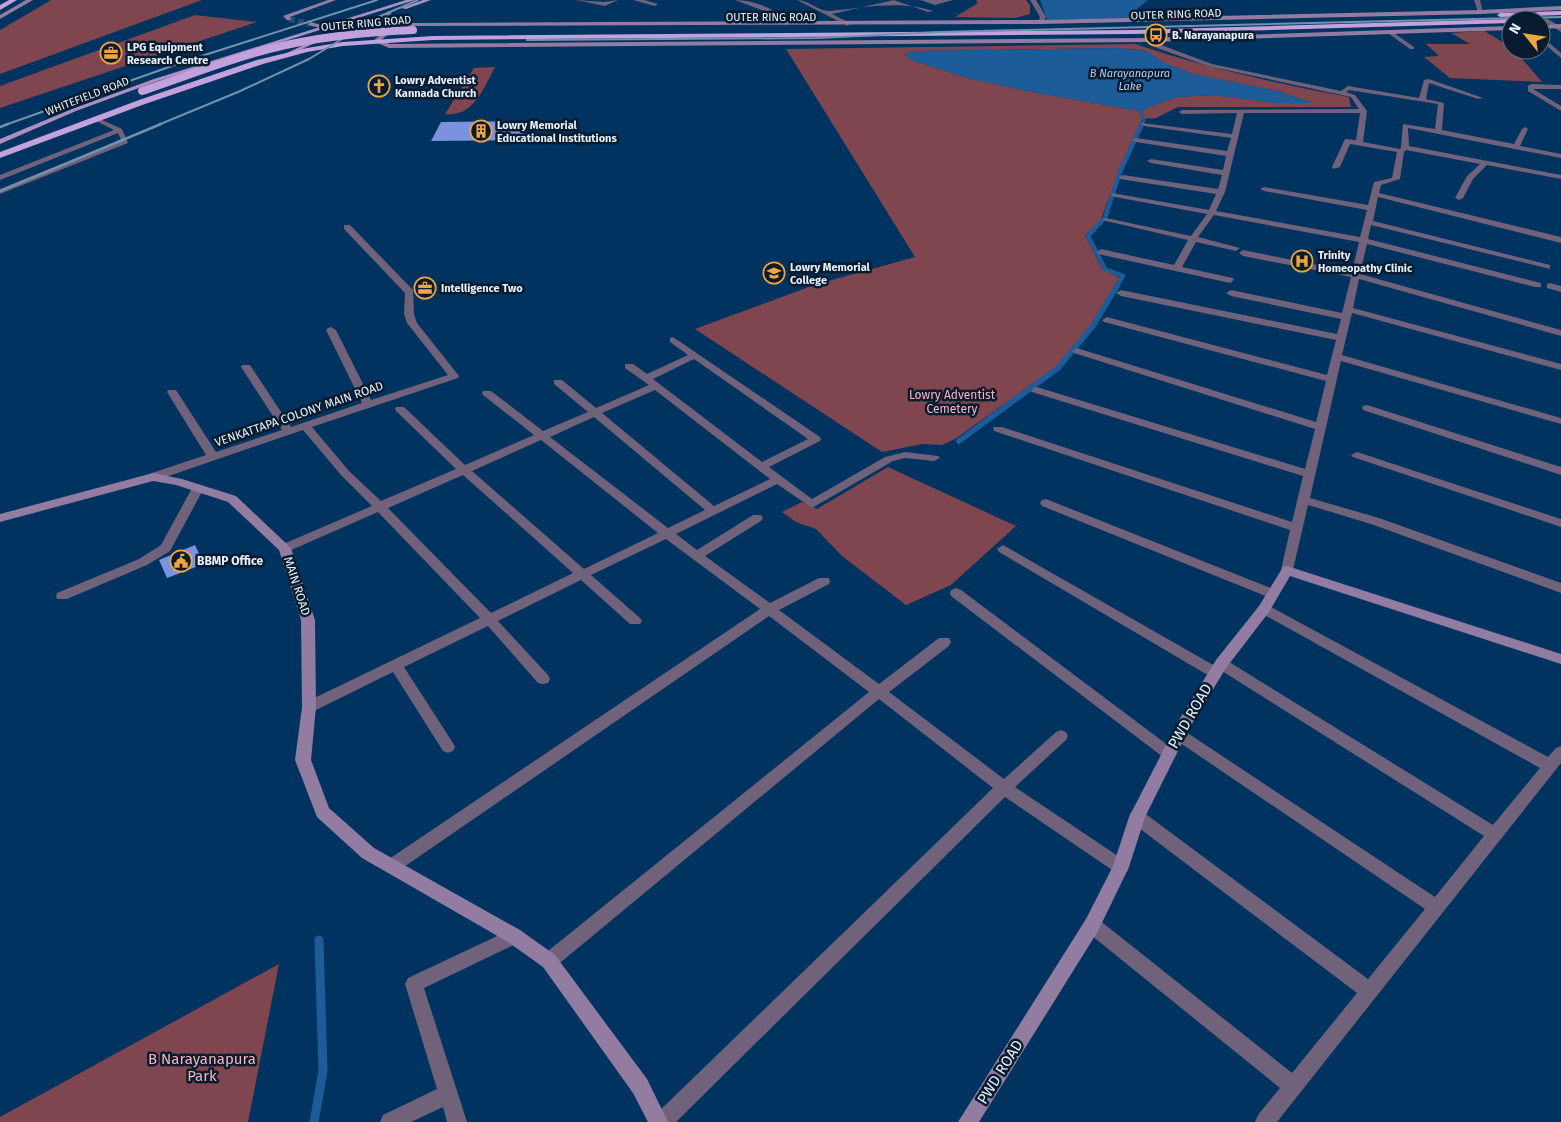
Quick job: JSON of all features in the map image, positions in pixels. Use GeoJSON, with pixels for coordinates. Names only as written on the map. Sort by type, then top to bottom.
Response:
{"type":"FeatureCollection","features":[{"type":"Feature","properties":{"kind":"highway"},"geometry":{"type":"LineString","coordinates":[[0,8],[14,0]]}},
{"type":"Feature","properties":{"kind":"highway","name":"OUTER RING ROAD"},"geometry":{"type":"LineString","coordinates":[[0,143],[142,91],[251,54],[319,38],[378,31],[1129,26],[1561,9]]}},
{"type":"Feature","properties":{"kind":"highway","name":"OUTER RING ROAD"},"geometry":{"type":"LineString","coordinates":[[0,155],[228,72],[288,54],[343,44],[376,41],[433,38],[1134,32],[1501,21]]}},
{"type":"Feature","properties":{"kind":"main road","name":"WHITEFIELD ROAD"},"geometry":{"type":"LineString","coordinates":[[0,143],[74,110],[156,80],[412,0]]}},
{"type":"Feature","properties":{"kind":"main road"},"geometry":{"type":"LineString","coordinates":[[288,54],[329,34],[428,0]]}},
{"type":"Feature","properties":{"kind":"street"},"geometry":{"type":"LineString","coordinates":[[0,17],[30,0]]}},
{"type":"Feature","properties":{"kind":"street"},"geometry":{"type":"LineString","coordinates":[[329,0],[281,17],[289,19],[286,16],[333,0]]}},
{"type":"Feature","properties":{"kind":"street"},"geometry":{"type":"LineString","coordinates":[[579,0],[604,4],[614,0]]}},
{"type":"Feature","properties":{"kind":"street"},"geometry":{"type":"LineString","coordinates":[[636,0],[655,4]]}},
{"type":"Feature","properties":{"kind":"street"},"geometry":{"type":"LineString","coordinates":[[738,0],[769,10],[782,18],[786,24]]}},
{"type":"Feature","properties":{"kind":"street"},"geometry":{"type":"LineString","coordinates":[[800,0],[848,24]]}},
{"type":"Feature","properties":{"kind":"street"},"geometry":{"type":"LineString","coordinates":[[860,0],[870,4]]}},
{"type":"Feature","properties":{"kind":"street"},"geometry":{"type":"LineString","coordinates":[[829,14],[892,0]]}},
{"type":"Feature","properties":{"kind":"street"},"geometry":{"type":"LineString","coordinates":[[897,0],[930,11]]}},
{"type":"Feature","properties":{"kind":"street"},"geometry":{"type":"LineString","coordinates":[[924,0],[935,3],[950,0]]}},
{"type":"Feature","properties":{"kind":"street"},"geometry":{"type":"LineString","coordinates":[[1033,0],[1043,17],[1041,22]]}},
{"type":"Feature","properties":{"kind":"street"},"geometry":{"type":"LineString","coordinates":[[1477,0],[1481,12]]}},
{"type":"Feature","properties":{"kind":"street"},"geometry":{"type":"LineString","coordinates":[[389,13],[380,19],[386,23],[399,24],[848,24],[1041,22],[1561,9]]}},
{"type":"Feature","properties":{"kind":"street"},"geometry":{"type":"LineString","coordinates":[[310,24],[324,27]]}},
{"type":"Feature","properties":{"kind":"street"},"geometry":{"type":"LineString","coordinates":[[399,24],[376,41],[389,46],[890,44],[1146,40],[1501,28]]}},
{"type":"Feature","properties":{"kind":"street"},"geometry":{"type":"LineString","coordinates":[[1391,32],[1412,48]]}},
{"type":"Feature","properties":{"kind":"street"},"geometry":{"type":"LineString","coordinates":[[1146,40],[1159,47],[1210,65],[1292,84],[1342,92],[1353,96],[1364,111],[1359,143]]}},
{"type":"Feature","properties":{"kind":"street"},"geometry":{"type":"LineString","coordinates":[[1551,47],[1561,56]]}},
{"type":"Feature","properties":{"kind":"street"},"geometry":{"type":"LineString","coordinates":[[1422,100],[1427,80],[1480,98]]}},
{"type":"Feature","properties":{"kind":"street"},"geometry":{"type":"LineString","coordinates":[[1561,87],[1531,86],[1530,90],[1561,108]]}},
{"type":"Feature","properties":{"kind":"street"},"geometry":{"type":"LineString","coordinates":[[1342,92],[1348,88],[1441,103],[1438,131]]}},
{"type":"Feature","properties":{"kind":"street"},"geometry":{"type":"LineString","coordinates":[[1182,112],[1241,110],[1364,111]]}},
{"type":"Feature","properties":{"kind":"street"},"geometry":{"type":"LineString","coordinates":[[1177,268],[1193,239],[1212,212],[1221,192],[1241,110]]}},
{"type":"Feature","properties":{"kind":"street"},"geometry":{"type":"LineString","coordinates":[[0,192],[125,142],[120,130],[96,119]]}},
{"type":"Feature","properties":{"kind":"street"},"geometry":{"type":"LineString","coordinates":[[1144,124],[1234,136]]}},
{"type":"Feature","properties":{"kind":"street"},"geometry":{"type":"LineString","coordinates":[[1561,156],[1405,125],[1403,149],[1396,179],[1376,184],[1287,570],[1561,659]]}},
{"type":"Feature","properties":{"kind":"street"},"geometry":{"type":"LineString","coordinates":[[1516,147],[1525,129]]}},
{"type":"Feature","properties":{"kind":"street"},"geometry":{"type":"LineString","coordinates":[[0,178],[120,130]]}},
{"type":"Feature","properties":{"kind":"street"},"geometry":{"type":"LineString","coordinates":[[1136,140],[1230,154]]}},
{"type":"Feature","properties":{"kind":"street"},"geometry":{"type":"LineString","coordinates":[[1336,167],[1348,141],[1561,177]]}},
{"type":"Feature","properties":{"kind":"street"},"geometry":{"type":"LineString","coordinates":[[1151,161],[1226,173]]}},
{"type":"Feature","properties":{"kind":"street"},"geometry":{"type":"LineString","coordinates":[[1459,198],[1470,178],[1485,163]]}},
{"type":"Feature","properties":{"kind":"street"},"geometry":{"type":"LineString","coordinates":[[1123,177],[1221,192]]}},
{"type":"Feature","properties":{"kind":"street"},"geometry":{"type":"LineString","coordinates":[[1264,189],[1371,208]]}},
{"type":"Feature","properties":{"kind":"street"},"geometry":{"type":"LineString","coordinates":[[1374,194],[1561,240]]}},
{"type":"Feature","properties":{"kind":"street"},"geometry":{"type":"LineString","coordinates":[[1115,195],[1364,240],[1538,285]]}},
{"type":"Feature","properties":{"kind":"street"},"geometry":{"type":"LineString","coordinates":[[1106,220],[1355,275],[1561,333]]}},
{"type":"Feature","properties":{"kind":"street"},"geometry":{"type":"LineString","coordinates":[[1368,222],[1547,266]]}},
{"type":"Feature","properties":{"kind":"street","name":"VENKATTAPA COLONY MAIN ROAD"},"geometry":{"type":"LineString","coordinates":[[154,477],[454,376],[412,323],[409,314],[410,292],[347,227]]}},
{"type":"Feature","properties":{"kind":"street"},"geometry":{"type":"LineString","coordinates":[[1101,252],[1230,280]]}},
{"type":"Feature","properties":{"kind":"street"},"geometry":{"type":"LineString","coordinates":[[1550,286],[1561,289]]}},
{"type":"Feature","properties":{"kind":"street"},"geometry":{"type":"LineString","coordinates":[[1121,293],[1341,338]]}},
{"type":"Feature","properties":{"kind":"street"},"geometry":{"type":"LineString","coordinates":[[1231,293],[1346,313],[1561,367]]}},
{"type":"Feature","properties":{"kind":"street"},"geometry":{"type":"LineString","coordinates":[[1107,320],[1331,379]]}},
{"type":"Feature","properties":{"kind":"street"},"geometry":{"type":"LineString","coordinates":[[331,330],[368,405]]}},
{"type":"Feature","properties":{"kind":"street"},"geometry":{"type":"LineString","coordinates":[[674,340],[816,439],[761,466]]}},
{"type":"Feature","properties":{"kind":"street"},"geometry":{"type":"LineString","coordinates":[[1077,351],[1320,427]]}},
{"type":"Feature","properties":{"kind":"street"},"geometry":{"type":"LineString","coordinates":[[646,378],[695,355]]}},
{"type":"Feature","properties":{"kind":"street"},"geometry":{"type":"LineString","coordinates":[[1337,357],[1561,421]]}},
{"type":"Feature","properties":{"kind":"street"},"geometry":{"type":"LineString","coordinates":[[629,366],[777,480],[812,504],[889,459],[905,454],[934,458]]}},
{"type":"Feature","properties":{"kind":"street"},"geometry":{"type":"LineString","coordinates":[[246,367],[289,432]]}},
{"type":"Feature","properties":{"kind":"street"},"geometry":{"type":"LineString","coordinates":[[558,382],[713,511]]}},
{"type":"Feature","properties":{"kind":"street"},"geometry":{"type":"LineString","coordinates":[[285,548],[656,386]]}},
{"type":"Feature","properties":{"kind":"street"},"geometry":{"type":"LineString","coordinates":[[1036,390],[1309,474]]}},
{"type":"Feature","properties":{"kind":"street"},"geometry":{"type":"LineString","coordinates":[[172,392],[213,457]]}},
{"type":"Feature","properties":{"kind":"street"},"geometry":{"type":"LineString","coordinates":[[487,393],[696,556],[823,649],[1004,788],[1122,867]]}},
{"type":"Feature","properties":{"kind":"street"},"geometry":{"type":"LineString","coordinates":[[1367,408],[1561,471]]}},
{"type":"Feature","properties":{"kind":"street"},"geometry":{"type":"LineString","coordinates":[[400,410],[464,470],[635,621]]}},
{"type":"Feature","properties":{"kind":"street"},"geometry":{"type":"LineString","coordinates":[[305,426],[345,473],[380,506],[489,619],[543,679]]}},
{"type":"Feature","properties":{"kind":"street"},"geometry":{"type":"LineString","coordinates":[[998,428],[1297,528]]}},
{"type":"Feature","properties":{"kind":"street"},"geometry":{"type":"LineString","coordinates":[[1357,454],[1561,523]]}},
{"type":"Feature","properties":{"kind":"street","name":"MAIN ROAD"},"geometry":{"type":"LineString","coordinates":[[0,518],[154,477],[232,499],[285,548],[308,620],[309,707],[303,760],[323,812],[368,853],[514,936],[549,961],[640,1086],[658,1122]]}},
{"type":"Feature","properties":{"kind":"street"},"geometry":{"type":"LineString","coordinates":[[309,707],[777,480]]}},
{"type":"Feature","properties":{"kind":"street"},"geometry":{"type":"LineString","coordinates":[[62,596],[143,562],[166,548],[198,488]]}},
{"type":"Feature","properties":{"kind":"street"},"geometry":{"type":"LineString","coordinates":[[1304,500],[1375,521],[1561,588]]}},
{"type":"Feature","properties":{"kind":"street"},"geometry":{"type":"LineString","coordinates":[[1046,503],[1273,594]]}},
{"type":"Feature","properties":{"kind":"street"},"geometry":{"type":"LineString","coordinates":[[696,556],[757,518]]}},
{"type":"Feature","properties":{"kind":"street"},"geometry":{"type":"LineString","coordinates":[[1003,549],[1218,668],[1495,834]]}},
{"type":"Feature","properties":{"kind":"street","name":"PWD ROAD"},"geometry":{"type":"LineString","coordinates":[[968,1122],[1092,925],[1122,867],[1137,818],[1178,734],[1218,668],[1264,609],[1287,570]]}},
{"type":"Feature","properties":{"kind":"street"},"geometry":{"type":"LineString","coordinates":[[392,866],[768,610],[824,581]]}},
{"type":"Feature","properties":{"kind":"street"},"geometry":{"type":"LineString","coordinates":[[956,593],[1168,753]]}},
{"type":"Feature","properties":{"kind":"street"},"geometry":{"type":"LineString","coordinates":[[1264,609],[1550,766]]}},
{"type":"Feature","properties":{"kind":"street"},"geometry":{"type":"LineString","coordinates":[[549,961],[878,692],[944,642]]}},
{"type":"Feature","properties":{"kind":"street"},"geometry":{"type":"LineString","coordinates":[[396,665],[448,748]]}},
{"type":"Feature","properties":{"kind":"street"},"geometry":{"type":"LineString","coordinates":[[1178,734],[1437,908]]}},
{"type":"Feature","properties":{"kind":"street"},"geometry":{"type":"LineString","coordinates":[[662,1122],[1004,788],[1061,736]]}},
{"type":"Feature","properties":{"kind":"street"},"geometry":{"type":"LineString","coordinates":[[1265,1122],[1561,752]]}},
{"type":"Feature","properties":{"kind":"street"},"geometry":{"type":"LineString","coordinates":[[1137,818],[1369,991]]}},
{"type":"Feature","properties":{"kind":"street"},"geometry":{"type":"LineString","coordinates":[[1092,925],[1293,1086]]}},
{"type":"Feature","properties":{"kind":"street"},"geometry":{"type":"LineString","coordinates":[[457,1122],[414,984],[514,936]]}},
{"type":"Feature","properties":{"kind":"street"},"geometry":{"type":"LineString","coordinates":[[390,1122],[448,1094]]}},
{"type":"Feature","properties":{"kind":"green space"},"geometry":{"type":"Polygon","coordinates":[[[51,0],[202,0],[0,74],[0,30],[51,0]]]}},
{"type":"Feature","properties":{"kind":"green space"},"geometry":{"type":"Polygon","coordinates":[[[976,0],[1026,0],[1030,5],[1030,14],[1015,18],[955,17],[978,3],[976,0]]]}},
{"type":"Feature","properties":{"kind":"green space"},"geometry":{"type":"Polygon","coordinates":[[[195,15],[257,22],[0,108],[0,86],[195,15]]]}},
{"type":"Feature","properties":{"kind":"green space"},"geometry":{"type":"Polygon","coordinates":[[[1484,31],[1501,41],[1501,60],[1522,60],[1542,82],[1450,78],[1424,57],[1439,56],[1426,44],[1470,44],[1451,33],[1484,31]]]}},
{"type":"Feature","properties":{"kind":"green space","name":"Lowry Adventist Cemetery"},"geometry":{"type":"Polygon","coordinates":[[[1135,44],[1241,74],[1349,97],[1351,107],[1178,107],[1156,118],[1142,119],[1122,163],[1100,222],[1085,235],[1102,269],[1120,278],[1091,326],[1059,365],[955,439],[942,445],[922,444],[882,452],[695,329],[814,285],[915,257],[786,49],[1135,44]],[[1119,48],[914,51],[904,55],[914,61],[968,78],[1032,92],[1140,111],[1176,97],[1214,95],[1276,103],[1312,103],[1277,91],[1193,74],[1164,63],[1146,51],[1119,48]]]}},
{"type":"Feature","properties":{"kind":"green space"},"geometry":{"type":"Polygon","coordinates":[[[495,67],[482,92],[470,106],[455,114],[445,114],[474,68],[495,67]]]}},
{"type":"Feature","properties":{"kind":"green space"},"geometry":{"type":"Polygon","coordinates":[[[888,467],[1016,526],[951,585],[906,605],[842,556],[816,529],[796,522],[782,512],[802,502],[817,509],[888,467]]]}},
{"type":"Feature","properties":{"kind":"green space","name":"B Narayanapura Park"},"geometry":{"type":"Polygon","coordinates":[[[279,964],[248,1122],[0,1122],[0,1117],[279,964]]]}},
{"type":"Feature","properties":{"kind":"water"},"geometry":{"type":"Polygon","coordinates":[[[1040,0],[1148,0],[1137,9],[1144,18],[1047,20],[1040,0]]]}},
{"type":"Feature","properties":{"kind":"water","name":"B Narayanapura Lake"},"geometry":{"type":"Polygon","coordinates":[[[1119,48],[1146,51],[1164,63],[1193,74],[1277,91],[1313,103],[1276,103],[1214,95],[1176,97],[1140,111],[1032,92],[968,78],[914,61],[904,55],[914,51],[1119,48]]]}},
{"type":"Feature","properties":{"kind":"building","name":"Lowry Memorial Educational Institutions"},"geometry":{"type":"Polygon","coordinates":[[[530,121],[522,140],[431,141],[441,122],[530,121]]]}},
{"type":"Feature","properties":{"kind":"building","name":"BBMP Office"},"geometry":{"type":"Polygon","coordinates":[[[195,545],[204,564],[167,578],[159,560],[195,545]]]}},
{"type":"Feature","properties":{"kind":"waterway"},"geometry":{"type":"LineString","coordinates":[[1142,125],[1144,120],[1140,111],[1145,106]]}},
{"type":"Feature","properties":{"kind":"waterway"},"geometry":{"type":"LineString","coordinates":[[1116,287],[1123,276],[1105,269],[1088,236],[1105,218],[1120,172],[1142,124]]}},
{"type":"Feature","properties":{"kind":"waterway"},"geometry":{"type":"LineString","coordinates":[[959,441],[1058,368],[1093,326],[1117,286]]}},
{"type":"Feature","properties":{"kind":"waterway"},"geometry":{"type":"LineString","coordinates":[[314,1122],[323,1071],[319,940]]}},
{"type":"Feature","properties":{"kind":"tunnel"},"geometry":{"type":"LineString","coordinates":[[289,19],[310,24]]}},
{"type":"Feature","properties":{"kind":"railway"},"geometry":{"type":"LineString","coordinates":[[5,125],[186,61],[377,0]]}},
{"type":"Feature","properties":{"kind":"railway"},"geometry":{"type":"LineString","coordinates":[[158,125],[238,92],[309,59],[378,17],[418,0]]}},
{"type":"Feature","properties":{"kind":"railway"},"geometry":{"type":"LineString","coordinates":[[527,40],[817,38],[940,32],[1561,17]]}},
{"type":"Feature","properties":{"kind":"railway"},"geometry":{"type":"LineString","coordinates":[[0,127],[8,124]]}},
{"type":"Feature","properties":{"kind":"railway"},"geometry":{"type":"LineString","coordinates":[[0,191],[161,124]]}},
{"type":"Feature","properties":{"kind":"place","name":"B. Narayanapura"},"geometry":{"type":"Point","coordinates":[1156,35]}},
{"type":"Feature","properties":{"kind":"place","name":"LPG Equipment Research Centre"},"geometry":{"type":"Point","coordinates":[111,53]}},
{"type":"Feature","properties":{"kind":"place","name":"Lowry Adventist Kannada Church"},"geometry":{"type":"Point","coordinates":[379,86]}},
{"type":"Feature","properties":{"kind":"place","name":"Lowry Memorial Educational Institutions"},"geometry":{"type":"Point","coordinates":[481,131]}},
{"type":"Feature","properties":{"kind":"place","name":"Trinity Homeopathy Clinic"},"geometry":{"type":"Point","coordinates":[1302,261]}},
{"type":"Feature","properties":{"kind":"place","name":"Lowry Memorial College"},"geometry":{"type":"Point","coordinates":[774,273]}},
{"type":"Feature","properties":{"kind":"place","name":"Intelligence Two"},"geometry":{"type":"Point","coordinates":[425,288]}},
{"type":"Feature","properties":{"kind":"place","name":"BBMP Office"},"geometry":{"type":"Point","coordinates":[181,561]}}]}
